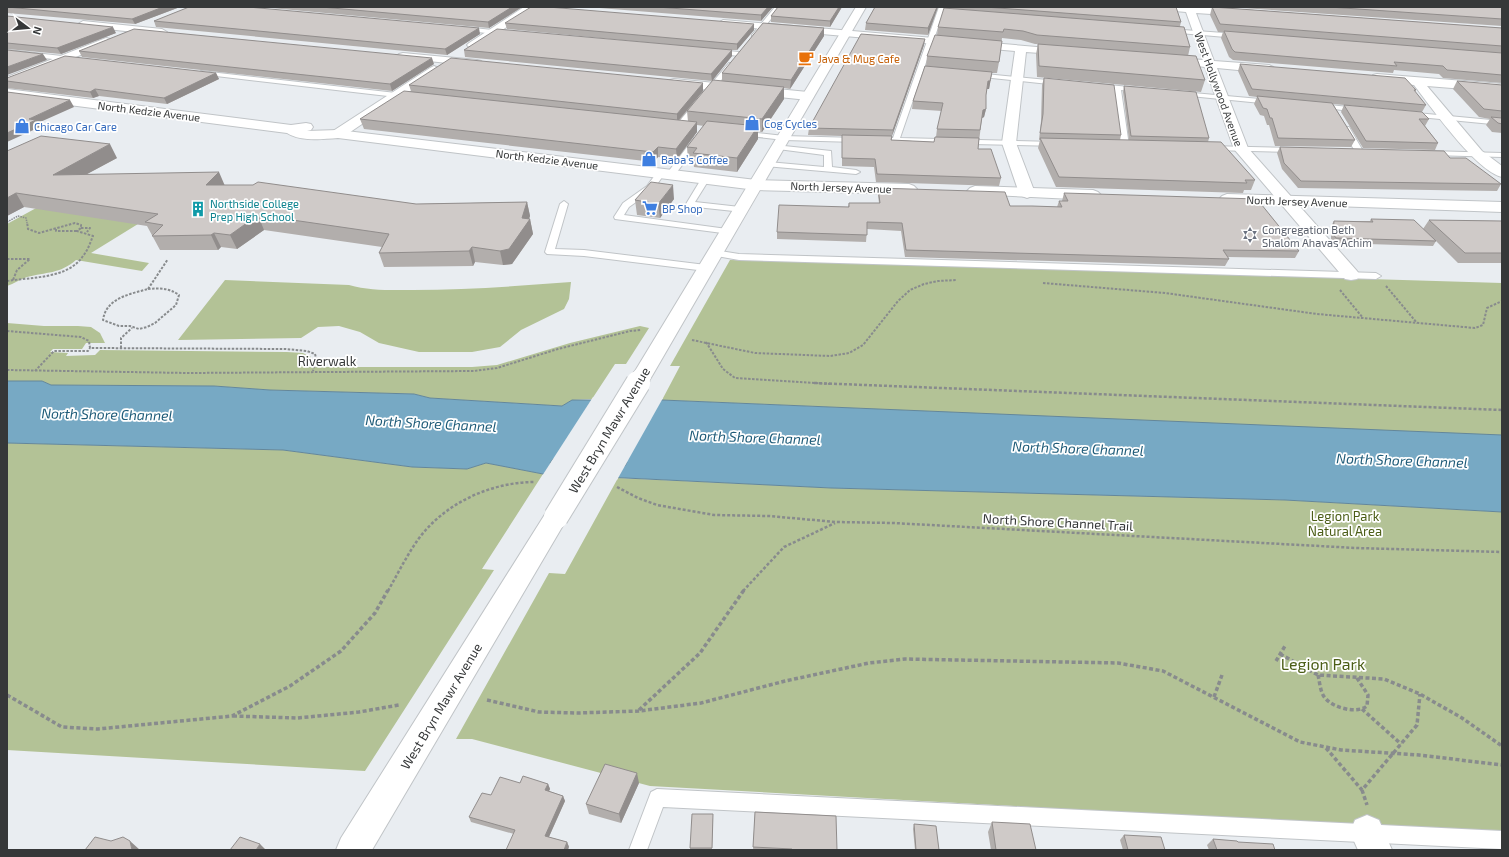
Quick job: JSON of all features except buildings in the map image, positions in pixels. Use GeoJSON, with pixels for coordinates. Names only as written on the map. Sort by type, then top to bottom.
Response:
{"type":"FeatureCollection","features":[{"type":"Feature","properties":{"kind":"street"},"geometry":{"type":"LineString","coordinates":[[338,134],[532,7],[543,8]]}},
{"type":"Feature","properties":{"kind":"street","name":"West Bryn Mawr Avenue"},"geometry":{"type":"LineString","coordinates":[[354,850],[642,376],[861,7]]}},
{"type":"Feature","properties":{"kind":"street"},"geometry":{"type":"LineString","coordinates":[[1164,7],[1255,14]]}},
{"type":"Feature","properties":{"kind":"street","name":"West Hollywood Avenue"},"geometry":{"type":"LineString","coordinates":[[1190,8],[1240,149],[1351,275]]}},
{"type":"Feature","properties":{"kind":"street"},"geometry":{"type":"LineString","coordinates":[[7,81],[161,20]]}},
{"type":"Feature","properties":{"kind":"street"},"geometry":{"type":"LineString","coordinates":[[715,22],[1077,53]]}},
{"type":"Feature","properties":{"kind":"street"},"geometry":{"type":"LineString","coordinates":[[71,23],[175,33]]}},
{"type":"Feature","properties":{"kind":"street"},"geometry":{"type":"LineString","coordinates":[[1021,48],[1009,143],[1027,193]]}},
{"type":"Feature","properties":{"kind":"street"},"geometry":{"type":"LineString","coordinates":[[395,55],[486,64]]}},
{"type":"Feature","properties":{"kind":"street"},"geometry":{"type":"LineString","coordinates":[[1156,59],[1276,69]]}},
{"type":"Feature","properties":{"kind":"street"},"geometry":{"type":"LineString","coordinates":[[1362,76],[1502,88]]}},
{"type":"Feature","properties":{"kind":"street"},"geometry":{"type":"LineString","coordinates":[[1417,81],[1477,154],[1502,173]]}},
{"type":"Feature","properties":{"kind":"street"},"geometry":{"type":"LineString","coordinates":[[666,82],[808,96]]}},
{"type":"Feature","properties":{"kind":"street","name":"North Kedzie Avenue"},"geometry":{"type":"LineString","coordinates":[[7,94],[291,129],[295,132],[314,136],[338,134],[756,184]]}},
{"type":"Feature","properties":{"kind":"street","name":"North Jersey Avenue"},"geometry":{"type":"LineString","coordinates":[[756,184],[927,190]]}},
{"type":"Feature","properties":{"kind":"street"},"geometry":{"type":"LineString","coordinates":[[958,191],[1106,195]]}},
{"type":"Feature","properties":{"kind":"street","name":"North Jersey Avenue"},"geometry":{"type":"LineString","coordinates":[[1209,199],[1502,207]]}},
{"type":"Feature","properties":{"kind":"lane"},"geometry":{"type":"LineString","coordinates":[[748,43],[778,7]]}},
{"type":"Feature","properties":{"kind":"lane"},"geometry":{"type":"LineString","coordinates":[[896,140],[924,70],[930,40],[941,10],[947,14]]}},
{"type":"Feature","properties":{"kind":"lane"},"geometry":{"type":"LineString","coordinates":[[455,28],[506,33]]}},
{"type":"Feature","properties":{"kind":"lane"},"geometry":{"type":"LineString","coordinates":[[1161,30],[1241,37]]}},
{"type":"Feature","properties":{"kind":"lane"},"geometry":{"type":"LineString","coordinates":[[672,126],[683,127],[744,48]]}},
{"type":"Feature","properties":{"kind":"lane"},"geometry":{"type":"LineString","coordinates":[[708,51],[739,54]]}},
{"type":"Feature","properties":{"kind":"lane"},"geometry":{"type":"LineString","coordinates":[[9,53],[80,60]]}},
{"type":"Feature","properties":{"kind":"lane"},"geometry":{"type":"LineString","coordinates":[[190,72],[410,96]]}},
{"type":"Feature","properties":{"kind":"lane"},"geometry":{"type":"LineString","coordinates":[[964,74],[1065,83]]}},
{"type":"Feature","properties":{"kind":"lane"},"geometry":{"type":"LineString","coordinates":[[1088,85],[1147,91]]}},
{"type":"Feature","properties":{"kind":"lane"},"geometry":{"type":"LineString","coordinates":[[1117,88],[1125,146]]}},
{"type":"Feature","properties":{"kind":"lane"},"geometry":{"type":"LineString","coordinates":[[1176,93],[1281,103]]}},
{"type":"Feature","properties":{"kind":"lane"},"geometry":{"type":"LineString","coordinates":[[1311,106],[1337,114],[1370,111]]}},
{"type":"Feature","properties":{"kind":"lane"},"geometry":{"type":"LineString","coordinates":[[1337,114],[1359,151]]}},
{"type":"Feature","properties":{"kind":"lane"},"geometry":{"type":"LineString","coordinates":[[1400,114],[1502,123]]}},
{"type":"Feature","properties":{"kind":"lane"},"geometry":{"type":"LineString","coordinates":[[735,132],[828,153],[828,168]]}},
{"type":"Feature","properties":{"kind":"lane"},"geometry":{"type":"LineString","coordinates":[[700,135],[666,173],[650,188],[626,205],[618,217],[727,232]]}},
{"type":"Feature","properties":{"kind":"lane"},"geometry":{"type":"LineString","coordinates":[[781,143],[896,140],[1063,144]]}},
{"type":"Feature","properties":{"kind":"lane"},"geometry":{"type":"LineString","coordinates":[[1200,148],[1304,150]]}},
{"type":"Feature","properties":{"kind":"lane"},"geometry":{"type":"LineString","coordinates":[[1421,153],[1502,155]]}},
{"type":"Feature","properties":{"kind":"lane"},"geometry":{"type":"LineString","coordinates":[[768,164],[828,168],[834,171],[856,172]]}},
{"type":"Feature","properties":{"kind":"lane"},"geometry":{"type":"LineString","coordinates":[[706,178],[690,204],[740,210]]}},
{"type":"Feature","properties":{"kind":"lane"},"geometry":{"type":"LineString","coordinates":[[564,204],[550,252],[710,261],[739,257],[1376,276]]}},
{"type":"Feature","properties":{"kind":"lane"},"geometry":{"type":"LineString","coordinates":[[638,850],[657,798],[1371,841],[1502,840]]}},
{"type":"Feature","properties":{"kind":"path"},"geometry":{"type":"LineString","coordinates":[[7,222],[18,216],[26,218],[28,229],[35,232],[46,232],[75,223],[81,225],[81,228]]}},
{"type":"Feature","properties":{"kind":"path"},"geometry":{"type":"LineString","coordinates":[[56,229],[56,231],[61,232],[77,231],[80,233],[86,232],[90,228],[81,228],[77,231]]}},
{"type":"Feature","properties":{"kind":"path"},"geometry":{"type":"LineString","coordinates":[[7,281],[55,274],[75,265],[82,258],[93,236],[86,232]]}},
{"type":"Feature","properties":{"kind":"path"},"geometry":{"type":"LineString","coordinates":[[7,259],[30,258],[17,270],[13,280]]}},
{"type":"Feature","properties":{"kind":"path"},"geometry":{"type":"LineString","coordinates":[[148,289],[168,260]]}},
{"type":"Feature","properties":{"kind":"path"},"geometry":{"type":"LineString","coordinates":[[1326,274],[1363,318]]}},
{"type":"Feature","properties":{"kind":"path"},"geometry":{"type":"LineString","coordinates":[[1376,276],[1417,323]]}},
{"type":"Feature","properties":{"kind":"path"},"geometry":{"type":"LineString","coordinates":[[692,340],[755,353],[830,356],[849,353],[863,345],[898,301],[910,290],[924,284],[938,281],[964,280]]}},
{"type":"Feature","properties":{"kind":"path"},"geometry":{"type":"LineString","coordinates":[[1038,282],[1165,294],[1363,318],[1475,328],[1482,325],[1487,308],[1502,301]]}},
{"type":"Feature","properties":{"kind":"path"},"geometry":{"type":"LineString","coordinates":[[165,288],[179,296],[176,305],[155,323],[140,329],[108,323],[103,320],[104,312],[110,304],[124,296],[148,289],[165,288]]}},
{"type":"Feature","properties":{"kind":"path"},"geometry":{"type":"LineString","coordinates":[[121,348],[120,338],[133,328]]}},
{"type":"Feature","properties":{"kind":"path","name":"Riverwalk"},"geometry":{"type":"LineString","coordinates":[[7,370],[188,372],[474,371],[497,368],[558,349],[630,331],[641,330]]}},
{"type":"Feature","properties":{"kind":"path"},"geometry":{"type":"LineString","coordinates":[[7,331],[86,338],[89,342],[90,348]]}},
{"type":"Feature","properties":{"kind":"path"},"geometry":{"type":"LineString","coordinates":[[706,342],[723,369],[735,378],[825,384],[1502,410]]}},
{"type":"Feature","properties":{"kind":"path"},"geometry":{"type":"LineString","coordinates":[[34,371],[54,351],[88,351],[90,348],[121,348],[286,349],[307,351],[315,354],[316,358],[313,371]]}},
{"type":"Feature","properties":{"kind":"path"},"geometry":{"type":"LineString","coordinates":[[232,716],[290,686],[341,651],[375,613],[417,541],[436,519],[464,500],[492,488],[535,482]]}},
{"type":"Feature","properties":{"kind":"path","name":"North Shore Channel Trail"},"geometry":{"type":"LineString","coordinates":[[617,487],[638,498],[657,505],[714,515],[769,516],[836,522],[894,523],[1356,548],[1502,552]]}},
{"type":"Feature","properties":{"kind":"path"},"geometry":{"type":"LineString","coordinates":[[639,711],[700,653],[742,592],[784,547],[836,522]]}},
{"type":"Feature","properties":{"kind":"path"},"geometry":{"type":"LineString","coordinates":[[1276,661],[1285,646]]}},
{"type":"Feature","properties":{"kind":"path"},"geometry":{"type":"LineString","coordinates":[[1280,654],[1318,675],[1384,679],[1420,694],[1462,718],[1502,746]]}},
{"type":"Feature","properties":{"kind":"path"},"geometry":{"type":"LineString","coordinates":[[488,700],[539,712],[577,713],[639,711],[701,703],[785,681],[869,663],[905,660],[1118,663],[1163,671],[1300,742],[1341,750],[1419,755],[1502,765]]}},
{"type":"Feature","properties":{"kind":"path"},"geometry":{"type":"LineString","coordinates":[[1214,698],[1222,675]]}},
{"type":"Feature","properties":{"kind":"path"},"geometry":{"type":"LineString","coordinates":[[1318,675],[1322,692],[1326,699],[1347,708],[1362,710],[1401,744]]}},
{"type":"Feature","properties":{"kind":"path"},"geometry":{"type":"LineString","coordinates":[[1356,678],[1368,695],[1367,706],[1362,710]]}},
{"type":"Feature","properties":{"kind":"path"},"geometry":{"type":"LineString","coordinates":[[1325,747],[1362,790],[1417,725],[1420,694]]}},
{"type":"Feature","properties":{"kind":"path"},"geometry":{"type":"LineString","coordinates":[[7,695],[62,727],[98,729],[232,716],[297,718],[359,712],[399,705]]}},
{"type":"Feature","properties":{"kind":"green space"},"geometry":{"type":"Polygon","coordinates":[[[38,207],[138,224],[91,253],[149,263],[142,271],[76,260],[64,268],[53,272],[27,277],[7,286],[7,224],[38,207]]]}},
{"type":"Feature","properties":{"kind":"green space"},"geometry":{"type":"Polygon","coordinates":[[[730,260],[1502,283],[1502,436],[662,400],[680,366],[670,366],[730,260]]]}},
{"type":"Feature","properties":{"kind":"green space"},"geometry":{"type":"Polygon","coordinates":[[[225,280],[349,285],[373,289],[397,290],[472,289],[571,282],[569,299],[564,309],[521,330],[500,347],[472,352],[419,352],[379,343],[360,332],[339,326],[318,327],[301,338],[178,340],[225,280]]]}},
{"type":"Feature","properties":{"kind":"green space"},"geometry":{"type":"Polygon","coordinates":[[[7,323],[44,326],[91,327],[100,333],[105,343],[86,343],[82,349],[53,349],[50,352],[68,353],[66,356],[95,355],[100,350],[287,352],[303,353],[311,357],[309,367],[472,367],[497,365],[570,343],[640,326],[649,328],[626,364],[615,364],[592,399],[572,400],[562,406],[430,398],[414,394],[270,390],[214,386],[51,385],[42,381],[7,381],[7,323]]]}},
{"type":"Feature","properties":{"kind":"green space"},"geometry":{"type":"Polygon","coordinates":[[[7,443],[283,450],[412,467],[467,469],[486,463],[543,474],[482,569],[494,570],[365,771],[7,750],[7,443]]]}},
{"type":"Feature","properties":{"kind":"green space","name":"Legion Park"},"geometry":{"type":"Polygon","coordinates":[[[618,478],[831,488],[1285,500],[1502,512],[1502,833],[650,786],[472,739],[456,739],[549,573],[565,574],[618,478]]]}},
{"type":"Feature","properties":{"kind":"water","name":"North Shore Channel"},"geometry":{"type":"Polygon","coordinates":[[[7,381],[42,381],[51,385],[214,386],[270,390],[414,394],[430,398],[562,406],[572,400],[662,400],[1502,435],[1502,512],[1285,500],[831,488],[543,474],[486,463],[467,469],[412,467],[283,450],[7,443],[7,381]],[[553,459],[550,463],[625,466],[627,462],[553,459]]]}},
{"type":"Feature","properties":{"kind":"pier"},"geometry":{"type":"Polygon","coordinates":[[[593,397],[663,398],[617,480],[542,476],[593,397]]]}},
{"type":"Feature","properties":{"kind":"place","name":"Java & Mug Cafe"},"geometry":{"type":"Point","coordinates":[806,58]}},
{"type":"Feature","properties":{"kind":"place","name":"Cog Cycles"},"geometry":{"type":"Point","coordinates":[752,123]}},
{"type":"Feature","properties":{"kind":"place","name":"Chicago Car Care"},"geometry":{"type":"Point","coordinates":[22,126]}},
{"type":"Feature","properties":{"kind":"place","name":"Baba’s Coffee"},"geometry":{"type":"Point","coordinates":[649,159]}},
{"type":"Feature","properties":{"kind":"place","name":"BP Shop"},"geometry":{"type":"Point","coordinates":[650,208]}},
{"type":"Feature","properties":{"kind":"place","name":"Northside College Prep High School"},"geometry":{"type":"Point","coordinates":[198,209]}},
{"type":"Feature","properties":{"kind":"place","name":"Congregation Beth Shalom Ahavas Achim"},"geometry":{"type":"Point","coordinates":[1250,235]}},
{"type":"Feature","properties":{"kind":"park label","name":"Legion Park Natural Area"},"geometry":{"type":"Point","coordinates":[1345,524]}}]}
